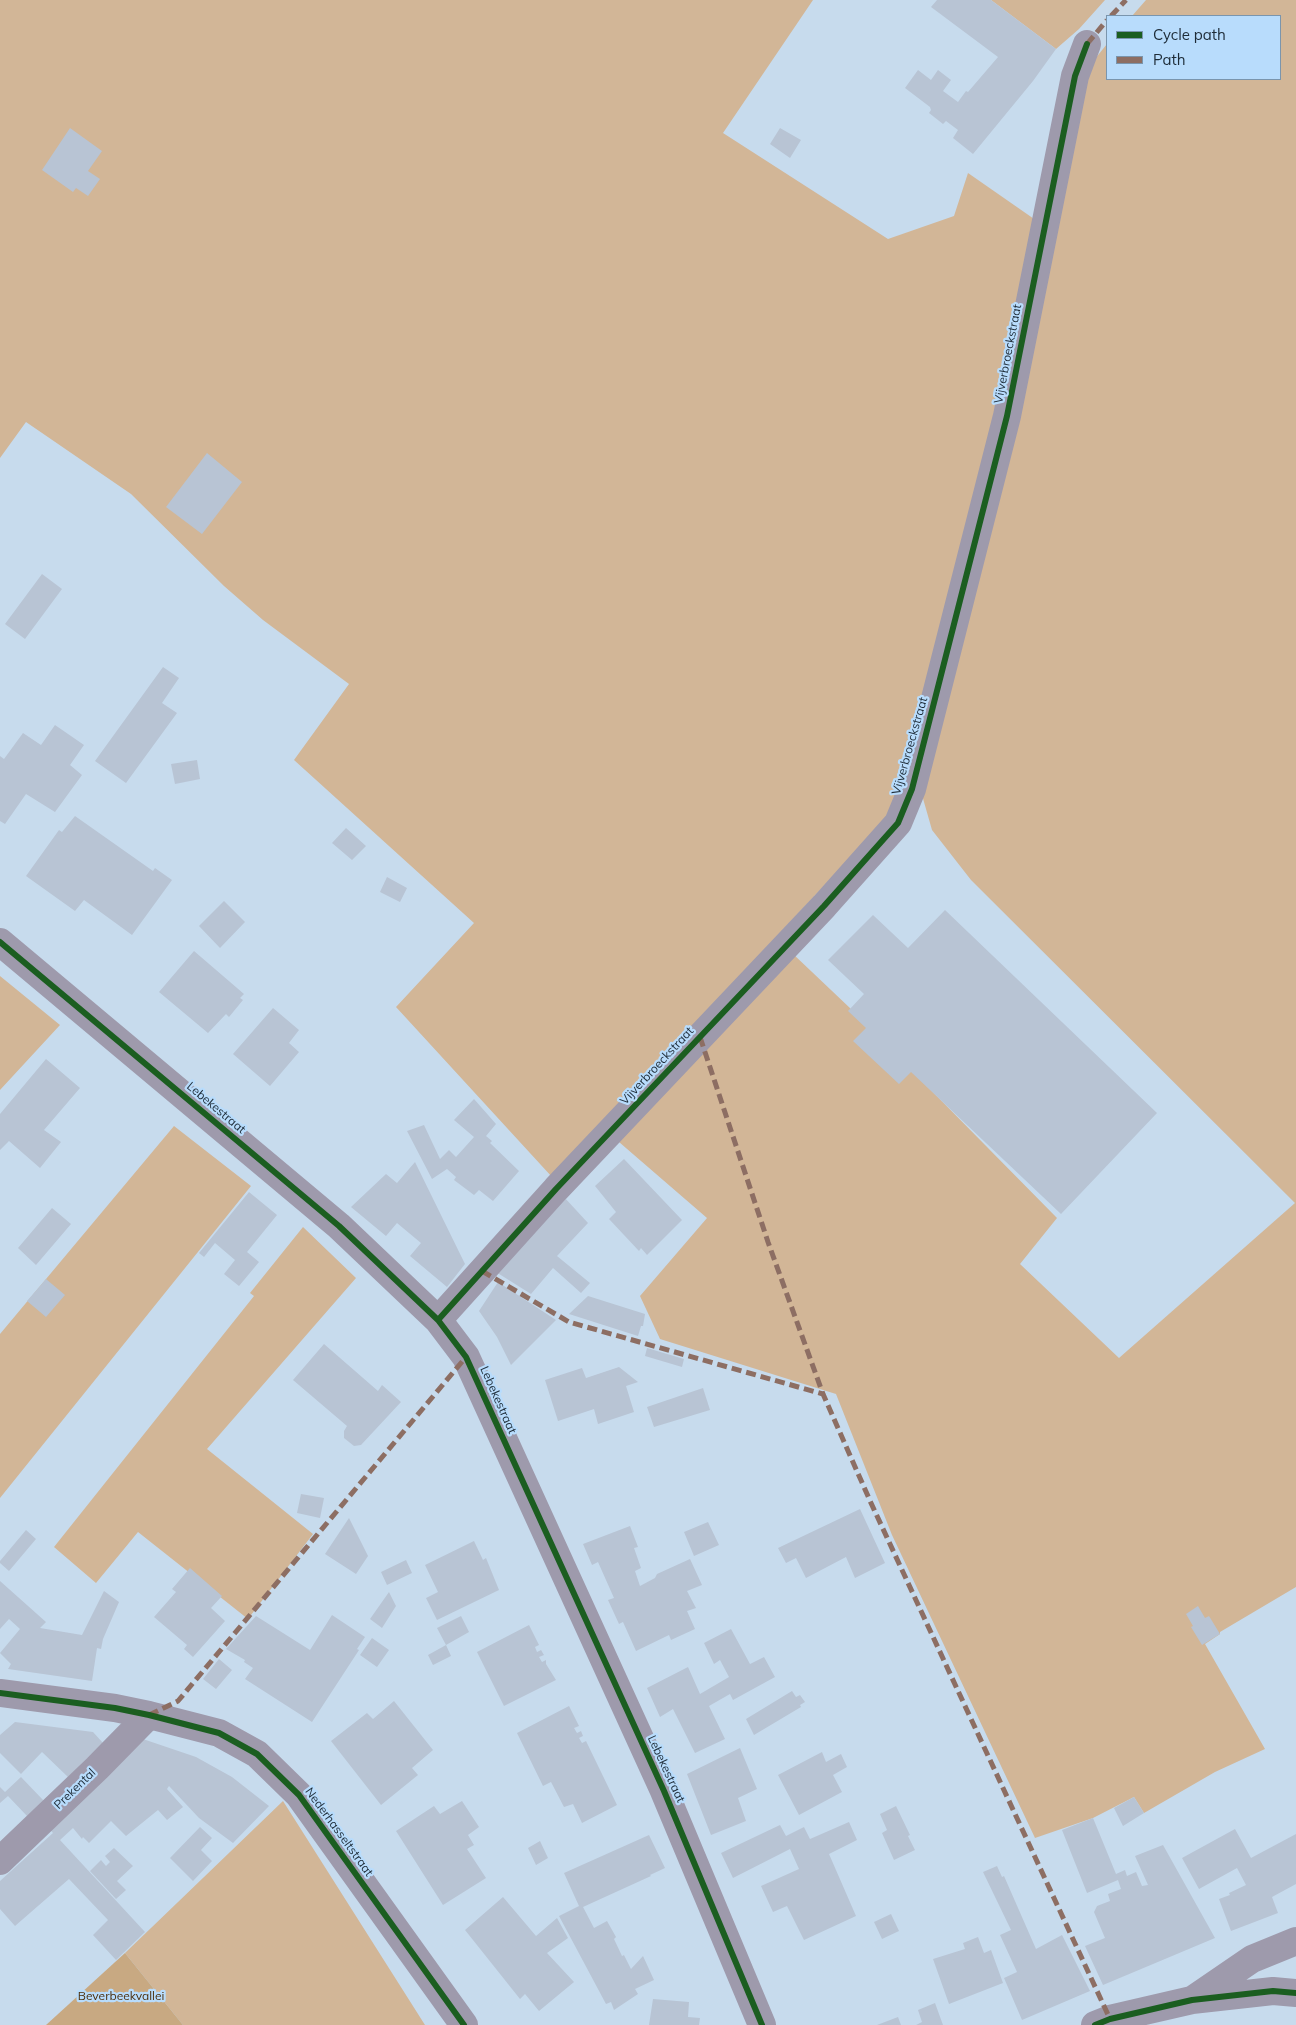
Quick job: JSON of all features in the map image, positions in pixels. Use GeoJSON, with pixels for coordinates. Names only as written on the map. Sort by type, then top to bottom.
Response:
{"type":"FeatureCollection","features":[{"type":"Feature","properties":{"kind":"street","name":"Vijverbroeckstraat"},"geometry":{"type":"LineString","coordinates":[[438,1320],[556,1189],[824,906],[898,823],[912,790],[1007,416],[1075,76],[1088,44]]}},
{"type":"Feature","properties":{"kind":"street","name":"Lebekestraat"},"geometry":{"type":"LineString","coordinates":[[0,942],[339,1226],[438,1320],[466,1357],[664,1791],[762,2025]]}},
{"type":"Feature","properties":{"kind":"street","name":"Nederhasseltstraat"},"geometry":{"type":"LineString","coordinates":[[0,1693],[115,1708],[149,1715],[219,1733],[257,1754],[299,1795],[464,2025]]}},
{"type":"Feature","properties":{"kind":"street","name":"Prekental"},"geometry":{"type":"LineString","coordinates":[[0,1861],[149,1715]]}},
{"type":"Feature","properties":{"kind":"street"},"geometry":{"type":"LineString","coordinates":[[1192,2000],[1252,1959],[1296,1941]]}},
{"type":"Feature","properties":{"kind":"street"},"geometry":{"type":"LineString","coordinates":[[1095,2025],[1110,2019],[1192,2000],[1273,1991],[1296,1993]]}},
{"type":"Feature","properties":{"kind":"shaded area"},"geometry":{"type":"Polygon","coordinates":[[[0,0],[813,0],[723,133],[888,239],[954,216],[968,173],[1037,221],[999,414],[892,813],[552,1177],[396,1007],[474,923],[294,760],[349,684],[263,620],[224,586],[131,494],[26,422],[0,458],[0,0]]]}},
{"type":"Feature","properties":{"kind":"shaded area"},"geometry":{"type":"Polygon","coordinates":[[[991,0],[1105,0],[1079,29],[1056,49],[991,0]]]}},
{"type":"Feature","properties":{"kind":"shaded area"},"geometry":{"type":"Polygon","coordinates":[[[1146,0],[1296,0],[1296,1587],[1220,1632],[1220,1634],[1205,1644],[1265,1749],[1215,1772],[1144,1813],[1134,1797],[1093,1818],[1035,1838],[892,1535],[836,1394],[660,1339],[640,1296],[707,1218],[619,1142],[792,953],[851,1009],[1057,1218],[1020,1264],[1119,1358],[1295,1203],[971,880],[932,830],[922,795],[1088,79],[1094,60],[1106,45],[1106,80],[1281,80],[1281,15],[1133,15],[1146,0]]]}},
{"type":"Feature","properties":{"kind":"shaded area"},"geometry":{"type":"Polygon","coordinates":[[[0,976],[60,1025],[0,1090],[0,976]]]}},
{"type":"Feature","properties":{"kind":"shaded area"},"geometry":{"type":"Polygon","coordinates":[[[174,1126],[251,1186],[0,1498],[0,1334],[174,1126]]]}},
{"type":"Feature","properties":{"kind":"shaded area"},"geometry":{"type":"Polygon","coordinates":[[[303,1227],[356,1278],[207,1449],[313,1534],[248,1619],[138,1532],[96,1583],[54,1547],[254,1296],[250,1293],[303,1227]]]}},
{"type":"Feature","properties":{"kind":"shaded area"},"geometry":{"type":"Polygon","coordinates":[[[283,1801],[425,2025],[183,2025],[125,1953],[283,1801]]]}},
{"type":"Feature","properties":{"kind":"green space","name":"Beverbeekvallei"},"geometry":{"type":"Polygon","coordinates":[[[125,1953],[183,2025],[46,2025],[125,1953]]]}},
{"type":"Feature","properties":{"kind":"building"},"geometry":{"type":"Polygon","coordinates":[[[937,0],[991,0],[1056,49],[1033,81],[973,154],[953,138],[958,130],[946,121],[943,124],[929,113],[930,107],[905,88],[918,70],[931,80],[938,70],[951,80],[943,91],[958,102],[998,57],[931,7],[937,0]]]}},
{"type":"Feature","properties":{"kind":"building"},"geometry":{"type":"Polygon","coordinates":[[[70,128],[102,151],[88,171],[100,179],[88,196],[76,188],[73,192],[42,170],[70,128]]]}},
{"type":"Feature","properties":{"kind":"building"},"geometry":{"type":"Polygon","coordinates":[[[780,128],[801,140],[790,158],[770,144],[780,128]]]}},
{"type":"Feature","properties":{"kind":"building"},"geometry":{"type":"Polygon","coordinates":[[[207,453],[242,482],[202,534],[166,507],[207,453]]]}},
{"type":"Feature","properties":{"kind":"building"},"geometry":{"type":"Polygon","coordinates":[[[42,574],[62,589],[25,639],[5,624],[42,574]]]}},
{"type":"Feature","properties":{"kind":"building"},"geometry":{"type":"Polygon","coordinates":[[[163,667],[179,678],[162,703],[177,713],[126,783],[95,761],[163,667]]]}},
{"type":"Feature","properties":{"kind":"building"},"geometry":{"type":"Polygon","coordinates":[[[55,725],[84,745],[70,765],[82,775],[55,812],[26,794],[5,824],[0,821],[0,756],[4,759],[23,733],[41,745],[55,725]]]}},
{"type":"Feature","properties":{"kind":"building"},"geometry":{"type":"Polygon","coordinates":[[[197,760],[200,779],[175,784],[171,764],[197,760]]]}},
{"type":"Feature","properties":{"kind":"building"},"geometry":{"type":"Polygon","coordinates":[[[75,816],[153,871],[155,868],[172,880],[132,935],[84,900],[75,911],[26,876],[59,830],[62,832],[75,816]]]}},
{"type":"Feature","properties":{"kind":"building"},"geometry":{"type":"Polygon","coordinates":[[[346,828],[366,846],[352,860],[332,843],[346,828]]]}},
{"type":"Feature","properties":{"kind":"building"},"geometry":{"type":"Polygon","coordinates":[[[387,877],[407,888],[400,902],[380,892],[387,877]]]}},
{"type":"Feature","properties":{"kind":"building"},"geometry":{"type":"Polygon","coordinates":[[[224,901],[245,922],[220,948],[199,926],[224,901]]]}},
{"type":"Feature","properties":{"kind":"building"},"geometry":{"type":"Polygon","coordinates":[[[945,910],[1157,1113],[1061,1214],[911,1072],[899,1084],[853,1041],[866,1028],[848,1011],[864,994],[828,960],[873,915],[908,948],[945,910]]]}},
{"type":"Feature","properties":{"kind":"building"},"geometry":{"type":"Polygon","coordinates":[[[194,951],[244,994],[240,998],[243,1000],[229,1017],[226,1014],[208,1033],[159,992],[194,951]]]}},
{"type":"Feature","properties":{"kind":"building"},"geometry":{"type":"Polygon","coordinates":[[[273,1008],[299,1030],[289,1043],[299,1052],[270,1086],[233,1054],[273,1008]]]}},
{"type":"Feature","properties":{"kind":"building"},"geometry":{"type":"Polygon","coordinates":[[[46,1059],[80,1088],[44,1130],[61,1142],[40,1168],[9,1141],[0,1150],[0,1114],[46,1059]]]}},
{"type":"Feature","properties":{"kind":"building"},"geometry":{"type":"Polygon","coordinates":[[[474,1099],[496,1124],[486,1136],[492,1141],[490,1143],[519,1171],[493,1201],[479,1190],[474,1195],[454,1180],[456,1177],[447,1169],[432,1179],[407,1131],[424,1125],[440,1159],[449,1150],[456,1157],[474,1137],[454,1120],[474,1099]]]}},
{"type":"Feature","properties":{"kind":"building"},"geometry":{"type":"Polygon","coordinates":[[[624,1159],[682,1220],[647,1255],[641,1248],[639,1251],[609,1219],[616,1212],[595,1186],[624,1159]]]}},
{"type":"Feature","properties":{"kind":"building"},"geometry":{"type":"Polygon","coordinates":[[[415,1162],[465,1264],[447,1287],[410,1256],[421,1243],[397,1223],[386,1236],[351,1207],[386,1174],[397,1183],[415,1162]]]}},
{"type":"Feature","properties":{"kind":"building"},"geometry":{"type":"Polygon","coordinates":[[[249,1192],[277,1215],[247,1252],[259,1262],[239,1286],[224,1274],[235,1260],[215,1243],[204,1257],[199,1253],[249,1192]]]}},
{"type":"Feature","properties":{"kind":"building"},"geometry":{"type":"Polygon","coordinates":[[[564,1197],[588,1223],[557,1256],[590,1283],[581,1293],[553,1268],[531,1294],[496,1272],[564,1197]]]}},
{"type":"Feature","properties":{"kind":"building"},"geometry":{"type":"Polygon","coordinates":[[[52,1208],[71,1224],[36,1265],[18,1248],[52,1208]]]}},
{"type":"Feature","properties":{"kind":"building"},"geometry":{"type":"Polygon","coordinates":[[[46,1279],[65,1295],[46,1317],[27,1301],[46,1279]]]}},
{"type":"Feature","properties":{"kind":"building"},"geometry":{"type":"Polygon","coordinates":[[[498,1282],[556,1320],[511,1365],[497,1337],[479,1311],[498,1282]]]}},
{"type":"Feature","properties":{"kind":"building"},"geometry":{"type":"Polygon","coordinates":[[[588,1296],[645,1314],[643,1326],[641,1326],[638,1336],[569,1314],[588,1296]]]}},
{"type":"Feature","properties":{"kind":"building"},"geometry":{"type":"Polygon","coordinates":[[[324,1344],[378,1391],[382,1385],[401,1402],[361,1445],[354,1446],[344,1438],[344,1431],[347,1426],[293,1380],[324,1344]]]}},
{"type":"Feature","properties":{"kind":"building"},"geometry":{"type":"Polygon","coordinates":[[[647,1348],[684,1359],[682,1367],[645,1356],[647,1348]]]}},
{"type":"Feature","properties":{"kind":"building"},"geometry":{"type":"Polygon","coordinates":[[[619,1367],[638,1382],[626,1386],[634,1412],[598,1424],[594,1409],[558,1421],[545,1380],[582,1368],[586,1378],[619,1367]]]}},
{"type":"Feature","properties":{"kind":"building"},"geometry":{"type":"Polygon","coordinates":[[[703,1388],[710,1410],[654,1427],[647,1407],[703,1388]]]}},
{"type":"Feature","properties":{"kind":"building"},"geometry":{"type":"Polygon","coordinates":[[[301,1494],[324,1498],[320,1518],[297,1513],[301,1494]]]}},
{"type":"Feature","properties":{"kind":"building"},"geometry":{"type":"Polygon","coordinates":[[[860,1509],[885,1563],[855,1578],[846,1557],[806,1578],[796,1558],[786,1563],[778,1548],[860,1509]]]}},
{"type":"Feature","properties":{"kind":"building"},"geometry":{"type":"Polygon","coordinates":[[[349,1518],[368,1556],[356,1574],[325,1554],[349,1518]]]}},
{"type":"Feature","properties":{"kind":"building"},"geometry":{"type":"Polygon","coordinates":[[[708,1522],[719,1545],[694,1556],[684,1532],[708,1522]]]}},
{"type":"Feature","properties":{"kind":"building"},"geometry":{"type":"Polygon","coordinates":[[[630,1526],[638,1547],[634,1548],[641,1568],[635,1571],[640,1586],[655,1578],[657,1574],[690,1559],[702,1585],[687,1591],[696,1608],[687,1611],[695,1629],[671,1640],[669,1635],[636,1651],[623,1622],[619,1624],[608,1600],[614,1598],[598,1562],[592,1565],[583,1544],[630,1526]]]}},
{"type":"Feature","properties":{"kind":"building"},"geometry":{"type":"Polygon","coordinates":[[[26,1530],[36,1539],[9,1571],[0,1561],[26,1530]]]}},
{"type":"Feature","properties":{"kind":"building"},"geometry":{"type":"Polygon","coordinates":[[[474,1541],[483,1560],[486,1558],[499,1590],[437,1620],[426,1598],[438,1592],[425,1565],[474,1541]]]}},
{"type":"Feature","properties":{"kind":"building"},"geometry":{"type":"Polygon","coordinates":[[[406,1560],[412,1573],[387,1585],[381,1572],[406,1560]]]}},
{"type":"Feature","properties":{"kind":"building"},"geometry":{"type":"Polygon","coordinates":[[[190,1568],[222,1596],[211,1608],[225,1621],[193,1657],[184,1649],[187,1645],[154,1617],[176,1592],[172,1589],[190,1568]]]}},
{"type":"Feature","properties":{"kind":"building"},"geometry":{"type":"Polygon","coordinates":[[[0,1581],[46,1622],[40,1628],[82,1635],[104,1591],[119,1602],[103,1639],[101,1649],[97,1648],[92,1681],[8,1669],[11,1664],[0,1653],[20,1629],[9,1619],[0,1629],[0,1581]]]}},
{"type":"Feature","properties":{"kind":"building"},"geometry":{"type":"Polygon","coordinates":[[[389,1592],[396,1606],[382,1628],[370,1619],[389,1592]]]}},
{"type":"Feature","properties":{"kind":"building"},"geometry":{"type":"Polygon","coordinates":[[[1198,1606],[1205,1618],[1209,1616],[1220,1634],[1202,1645],[1191,1627],[1193,1626],[1186,1614],[1198,1606]]]}},
{"type":"Feature","properties":{"kind":"building"},"geometry":{"type":"Polygon","coordinates":[[[332,1615],[365,1637],[357,1649],[359,1650],[312,1722],[245,1679],[253,1668],[244,1662],[245,1660],[226,1649],[256,1616],[310,1650],[332,1615]]]}},
{"type":"Feature","properties":{"kind":"building"},"geometry":{"type":"Polygon","coordinates":[[[461,1616],[469,1632],[446,1645],[437,1628],[461,1616]]]}},
{"type":"Feature","properties":{"kind":"building"},"geometry":{"type":"Polygon","coordinates":[[[529,1625],[539,1645],[535,1647],[537,1652],[541,1650],[544,1655],[539,1657],[542,1662],[546,1660],[546,1664],[556,1680],[504,1706],[477,1652],[529,1625]]]}},
{"type":"Feature","properties":{"kind":"building"},"geometry":{"type":"Polygon","coordinates":[[[731,1629],[750,1664],[764,1657],[775,1677],[733,1700],[730,1694],[709,1706],[725,1739],[695,1753],[673,1709],[660,1717],[647,1688],[688,1667],[700,1694],[729,1677],[720,1660],[714,1664],[704,1643],[731,1629]]]}},
{"type":"Feature","properties":{"kind":"building"},"geometry":{"type":"Polygon","coordinates":[[[372,1638],[389,1650],[377,1667],[360,1655],[372,1638]]]}},
{"type":"Feature","properties":{"kind":"building"},"geometry":{"type":"Polygon","coordinates":[[[446,1645],[451,1656],[433,1665],[428,1655],[446,1645]]]}},
{"type":"Feature","properties":{"kind":"building"},"geometry":{"type":"Polygon","coordinates":[[[219,1659],[232,1670],[216,1689],[203,1679],[219,1659]]]}},
{"type":"Feature","properties":{"kind":"building"},"geometry":{"type":"Polygon","coordinates":[[[792,1691],[796,1697],[800,1695],[805,1702],[800,1705],[801,1707],[754,1735],[746,1719],[792,1691]]]}},
{"type":"Feature","properties":{"kind":"building"},"geometry":{"type":"Polygon","coordinates":[[[394,1701],[433,1750],[412,1768],[418,1775],[381,1805],[331,1741],[367,1713],[373,1719],[394,1701]]]}},
{"type":"Feature","properties":{"kind":"building"},"geometry":{"type":"Polygon","coordinates":[[[569,1706],[579,1726],[574,1728],[577,1733],[581,1731],[583,1736],[579,1738],[582,1743],[586,1741],[617,1805],[582,1823],[573,1804],[564,1807],[551,1782],[543,1786],[517,1733],[569,1706]]]}},
{"type":"Feature","properties":{"kind":"building"},"geometry":{"type":"Polygon","coordinates":[[[15,1722],[93,1732],[103,1743],[68,1777],[42,1752],[21,1774],[0,1753],[0,1735],[15,1722]]]}},
{"type":"Feature","properties":{"kind":"building"},"geometry":{"type":"Polygon","coordinates":[[[137,1737],[196,1757],[232,1777],[269,1806],[233,1843],[199,1818],[169,1786],[167,1789],[183,1807],[167,1820],[158,1810],[126,1836],[111,1821],[89,1843],[83,1837],[82,1839],[73,1828],[60,1840],[145,1932],[116,1960],[93,1935],[108,1920],[69,1879],[15,1926],[0,1909],[0,1881],[53,1833],[46,1825],[137,1737]]]}},
{"type":"Feature","properties":{"kind":"building"},"geometry":{"type":"Polygon","coordinates":[[[740,1748],[757,1789],[738,1798],[746,1821],[711,1835],[687,1774],[740,1748]]]}},
{"type":"Feature","properties":{"kind":"building"},"geometry":{"type":"Polygon","coordinates":[[[822,1752],[826,1762],[841,1754],[847,1767],[833,1775],[842,1792],[799,1815],[778,1775],[822,1752]]]}},
{"type":"Feature","properties":{"kind":"building"},"geometry":{"type":"Polygon","coordinates":[[[21,1777],[44,1801],[27,1816],[8,1796],[0,1803],[0,1787],[5,1792],[21,1777]]]}},
{"type":"Feature","properties":{"kind":"building"},"geometry":{"type":"Polygon","coordinates":[[[1134,1797],[1144,1813],[1123,1826],[1114,1808],[1134,1797]]]}},
{"type":"Feature","properties":{"kind":"building"},"geometry":{"type":"Polygon","coordinates":[[[462,1801],[479,1827],[468,1835],[474,1845],[467,1849],[486,1878],[443,1905],[396,1831],[434,1806],[440,1814],[462,1801]]]}},
{"type":"Feature","properties":{"kind":"building"},"geometry":{"type":"Polygon","coordinates":[[[896,1806],[915,1850],[894,1860],[882,1833],[887,1830],[880,1814],[896,1806]]]}},
{"type":"Feature","properties":{"kind":"building"},"geometry":{"type":"Polygon","coordinates":[[[1093,1818],[1116,1874],[1125,1870],[1127,1876],[1136,1872],[1142,1886],[1148,1885],[1135,1856],[1163,1845],[1215,1938],[1103,1985],[1085,1946],[1105,1938],[1094,1912],[1097,1906],[1110,1901],[1108,1894],[1121,1889],[1118,1880],[1087,1893],[1062,1830],[1093,1818]]]}},
{"type":"Feature","properties":{"kind":"building"},"geometry":{"type":"Polygon","coordinates":[[[849,1822],[857,1840],[829,1854],[856,1916],[804,1940],[787,1906],[773,1912],[761,1886],[799,1869],[790,1849],[733,1878],[721,1853],[780,1825],[786,1836],[804,1827],[810,1839],[849,1822]]]}},
{"type":"Feature","properties":{"kind":"building"},"geometry":{"type":"Polygon","coordinates":[[[200,1827],[212,1838],[201,1850],[212,1861],[193,1881],[170,1858],[200,1827]]]}},
{"type":"Feature","properties":{"kind":"building"},"geometry":{"type":"Polygon","coordinates":[[[1235,1829],[1251,1858],[1296,1834],[1296,1884],[1272,1897],[1278,1913],[1231,1931],[1219,1899],[1230,1895],[1229,1893],[1246,1885],[1237,1868],[1199,1889],[1182,1858],[1235,1829]]]}},
{"type":"Feature","properties":{"kind":"building"},"geometry":{"type":"Polygon","coordinates":[[[649,1835],[665,1868],[583,1907],[594,1928],[607,1921],[616,1937],[614,1939],[622,1956],[624,1955],[631,1969],[643,1956],[654,1980],[635,1989],[638,1994],[614,2010],[611,2002],[606,2004],[559,1916],[579,1906],[564,1873],[649,1835]]]}},
{"type":"Feature","properties":{"kind":"building"},"geometry":{"type":"Polygon","coordinates":[[[540,1841],[548,1858],[536,1865],[528,1848],[540,1841]]]}},
{"type":"Feature","properties":{"kind":"building"},"geometry":{"type":"Polygon","coordinates":[[[114,1848],[133,1866],[117,1881],[126,1890],[116,1899],[90,1871],[101,1860],[106,1866],[110,1862],[105,1856],[114,1848]]]}},
{"type":"Feature","properties":{"kind":"building"},"geometry":{"type":"Polygon","coordinates":[[[997,1866],[1002,1877],[1004,1876],[1036,1949],[1062,1935],[1090,1991],[1022,2020],[1004,1978],[1017,1972],[1000,1935],[1011,1930],[983,1872],[997,1866]]]}},
{"type":"Feature","properties":{"kind":"building"},"geometry":{"type":"Polygon","coordinates":[[[503,1897],[536,1936],[557,1918],[568,1938],[547,1953],[574,1982],[539,2011],[525,1994],[520,1999],[465,1930],[503,1897]]]}},
{"type":"Feature","properties":{"kind":"building"},"geometry":{"type":"Polygon","coordinates":[[[891,1914],[899,1931],[882,1939],[874,1922],[891,1914]]]}},
{"type":"Feature","properties":{"kind":"building"},"geometry":{"type":"Polygon","coordinates":[[[978,1937],[984,1953],[991,1950],[1003,1983],[949,2004],[933,1959],[965,1949],[963,1943],[978,1937]]]}},
{"type":"Feature","properties":{"kind":"building"},"geometry":{"type":"Polygon","coordinates":[[[653,1999],[689,2002],[688,2017],[700,2018],[699,2025],[649,2025],[653,1999]]]}},
{"type":"Feature","properties":{"kind":"building"},"geometry":{"type":"Polygon","coordinates":[[[935,2003],[943,2025],[916,2025],[922,2022],[918,2010],[935,2003]]]}},
{"type":"Feature","properties":{"kind":"building"},"geometry":{"type":"Polygon","coordinates":[[[898,2017],[901,2025],[877,2025],[898,2017]]]}},
{"type":"Feature","properties":{"kind":"marked path"},"geometry":{"type":"LineString","coordinates":[[1112,15],[1126,0]]}},
{"type":"Feature","properties":{"kind":"marked path"},"geometry":{"type":"LineString","coordinates":[[1087,44],[1106,21]]}},
{"type":"Feature","properties":{"kind":"marked path"},"geometry":{"type":"LineString","coordinates":[[700,1037],[768,1242],[823,1394],[871,1503],[1110,2019]]}},
{"type":"Feature","properties":{"kind":"marked path"},"geometry":{"type":"LineString","coordinates":[[482,1271],[569,1322],[823,1394]]}},
{"type":"Feature","properties":{"kind":"marked path"},"geometry":{"type":"LineString","coordinates":[[149,1715],[178,1701],[466,1357]]}},
{"type":"Feature","properties":{"kind":"cycle path"},"geometry":{"type":"LineString","coordinates":[[438,1320],[556,1189],[824,906],[898,823],[912,789],[1007,416],[1075,76],[1087,44]]}},
{"type":"Feature","properties":{"kind":"cycle path"},"geometry":{"type":"LineString","coordinates":[[0,942],[339,1226],[438,1320],[466,1357],[664,1791],[762,2025]]}},
{"type":"Feature","properties":{"kind":"cycle path"},"geometry":{"type":"LineString","coordinates":[[0,1693],[115,1708],[149,1715],[219,1733],[257,1754],[299,1795],[464,2025]]}},
{"type":"Feature","properties":{"kind":"cycle path"},"geometry":{"type":"LineString","coordinates":[[1095,2025],[1110,2019],[1192,2000],[1273,1991],[1296,1993]]}}]}
